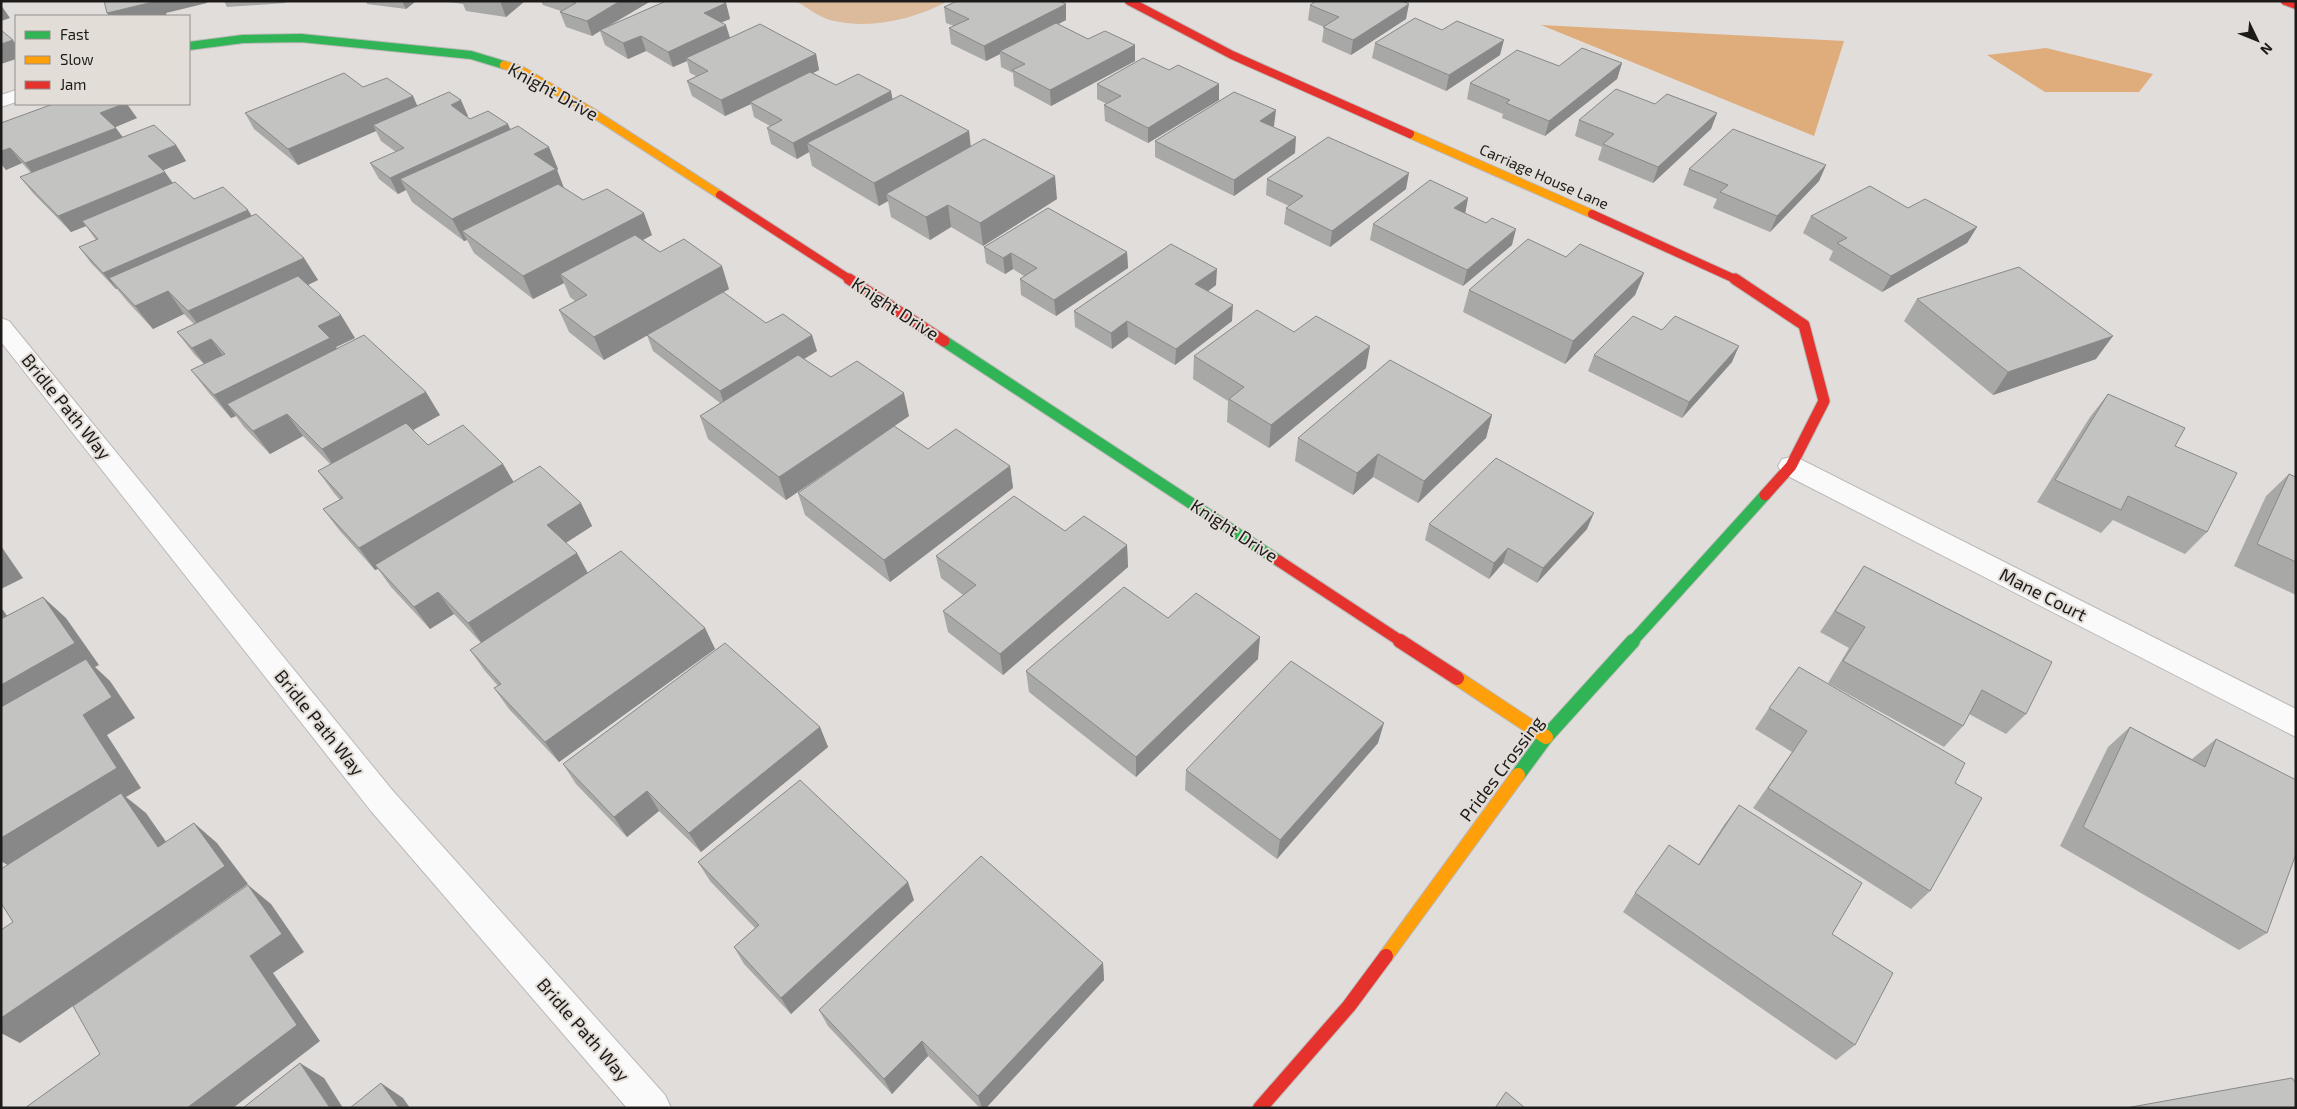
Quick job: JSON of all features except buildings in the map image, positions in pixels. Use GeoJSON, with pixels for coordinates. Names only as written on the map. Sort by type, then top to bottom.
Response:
{"type":"FeatureCollection","features":[{"type":"Feature","properties":{"kind":"street","name":"Carriage House Lane"},"geometry":{"type":"LineString","coordinates":[[1130,1],[1162,20],[1275,76],[1506,176],[1736,280],[1777,305],[1804,325],[1824,401],[1791,466]]}},
{"type":"Feature","properties":{"kind":"street"},"geometry":{"type":"LineString","coordinates":[[2285,1],[2296,5]]}},
{"type":"Feature","properties":{"kind":"street","name":"Knight Drive"},"geometry":{"type":"LineString","coordinates":[[190,46],[243,39],[301,38],[471,55],[519,69],[590,112],[1086,434],[1546,737]]}},
{"type":"Feature","properties":{"kind":"street"},"geometry":{"type":"LineString","coordinates":[[1,101],[15,96]]}},
{"type":"Feature","properties":{"kind":"street","name":"Bridle Path Way"},"geometry":{"type":"LineString","coordinates":[[1,326],[382,801],[652,1108]]}},
{"type":"Feature","properties":{"kind":"street","name":"Mane Court"},"geometry":{"type":"LineString","coordinates":[[1791,466],[2296,724]]}},
{"type":"Feature","properties":{"kind":"street","name":"Prides Crossing"},"geometry":{"type":"LineString","coordinates":[[1260,1108],[1349,1006],[1546,737],[1791,466]]}},
{"type":"Feature","properties":{"kind":"shaded area"},"geometry":{"type":"Polygon","coordinates":[[[796,1],[948,1],[906,18],[860,24],[826,19],[796,1]]]}},
{"type":"Feature","properties":{"kind":"shaded area"},"geometry":{"type":"Polygon","coordinates":[[[1541,25],[1844,41],[1814,136],[1541,25]]]}},
{"type":"Feature","properties":{"kind":"shaded area"},"geometry":{"type":"Polygon","coordinates":[[[2046,48],[2153,74],[2139,92],[2045,92],[1987,55],[2046,48]]]}},
{"type":"Feature","properties":{"kind":"traffic: fast"},"geometry":{"type":"LineString","coordinates":[[190,46],[243,39],[301,38],[471,55],[504,65]]}},
{"type":"Feature","properties":{"kind":"traffic: fast"},"geometry":{"type":"LineString","coordinates":[[944,341],[1279,561]]}},
{"type":"Feature","properties":{"kind":"traffic: fast"},"geometry":{"type":"LineString","coordinates":[[1518,775],[1546,737],[1765,495]]}},
{"type":"Feature","properties":{"kind":"traffic: slow"},"geometry":{"type":"LineString","coordinates":[[504,65],[519,69],[590,111],[720,195]]}},
{"type":"Feature","properties":{"kind":"traffic: slow"},"geometry":{"type":"LineString","coordinates":[[1410,134],[1592,214]]}},
{"type":"Feature","properties":{"kind":"traffic: slow"},"geometry":{"type":"LineString","coordinates":[[1457,678],[1546,737]]}},
{"type":"Feature","properties":{"kind":"traffic: slow"},"geometry":{"type":"LineString","coordinates":[[1386,956],[1518,775]]}},
{"type":"Feature","properties":{"kind":"traffic: jam"},"geometry":{"type":"LineString","coordinates":[[1129,1],[1232,55],[1410,134]]}},
{"type":"Feature","properties":{"kind":"traffic: jam"},"geometry":{"type":"LineString","coordinates":[[2285,1],[2296,5]]}},
{"type":"Feature","properties":{"kind":"traffic: jam"},"geometry":{"type":"LineString","coordinates":[[720,195],[944,341]]}},
{"type":"Feature","properties":{"kind":"traffic: jam"},"geometry":{"type":"LineString","coordinates":[[1592,214],[1737,280],[1804,325],[1824,401],[1791,466],[1765,495]]}},
{"type":"Feature","properties":{"kind":"traffic: jam"},"geometry":{"type":"LineString","coordinates":[[1279,561],[1457,678]]}},
{"type":"Feature","properties":{"kind":"traffic: jam"},"geometry":{"type":"LineString","coordinates":[[1260,1108],[1349,1006],[1386,956]]}}]}
